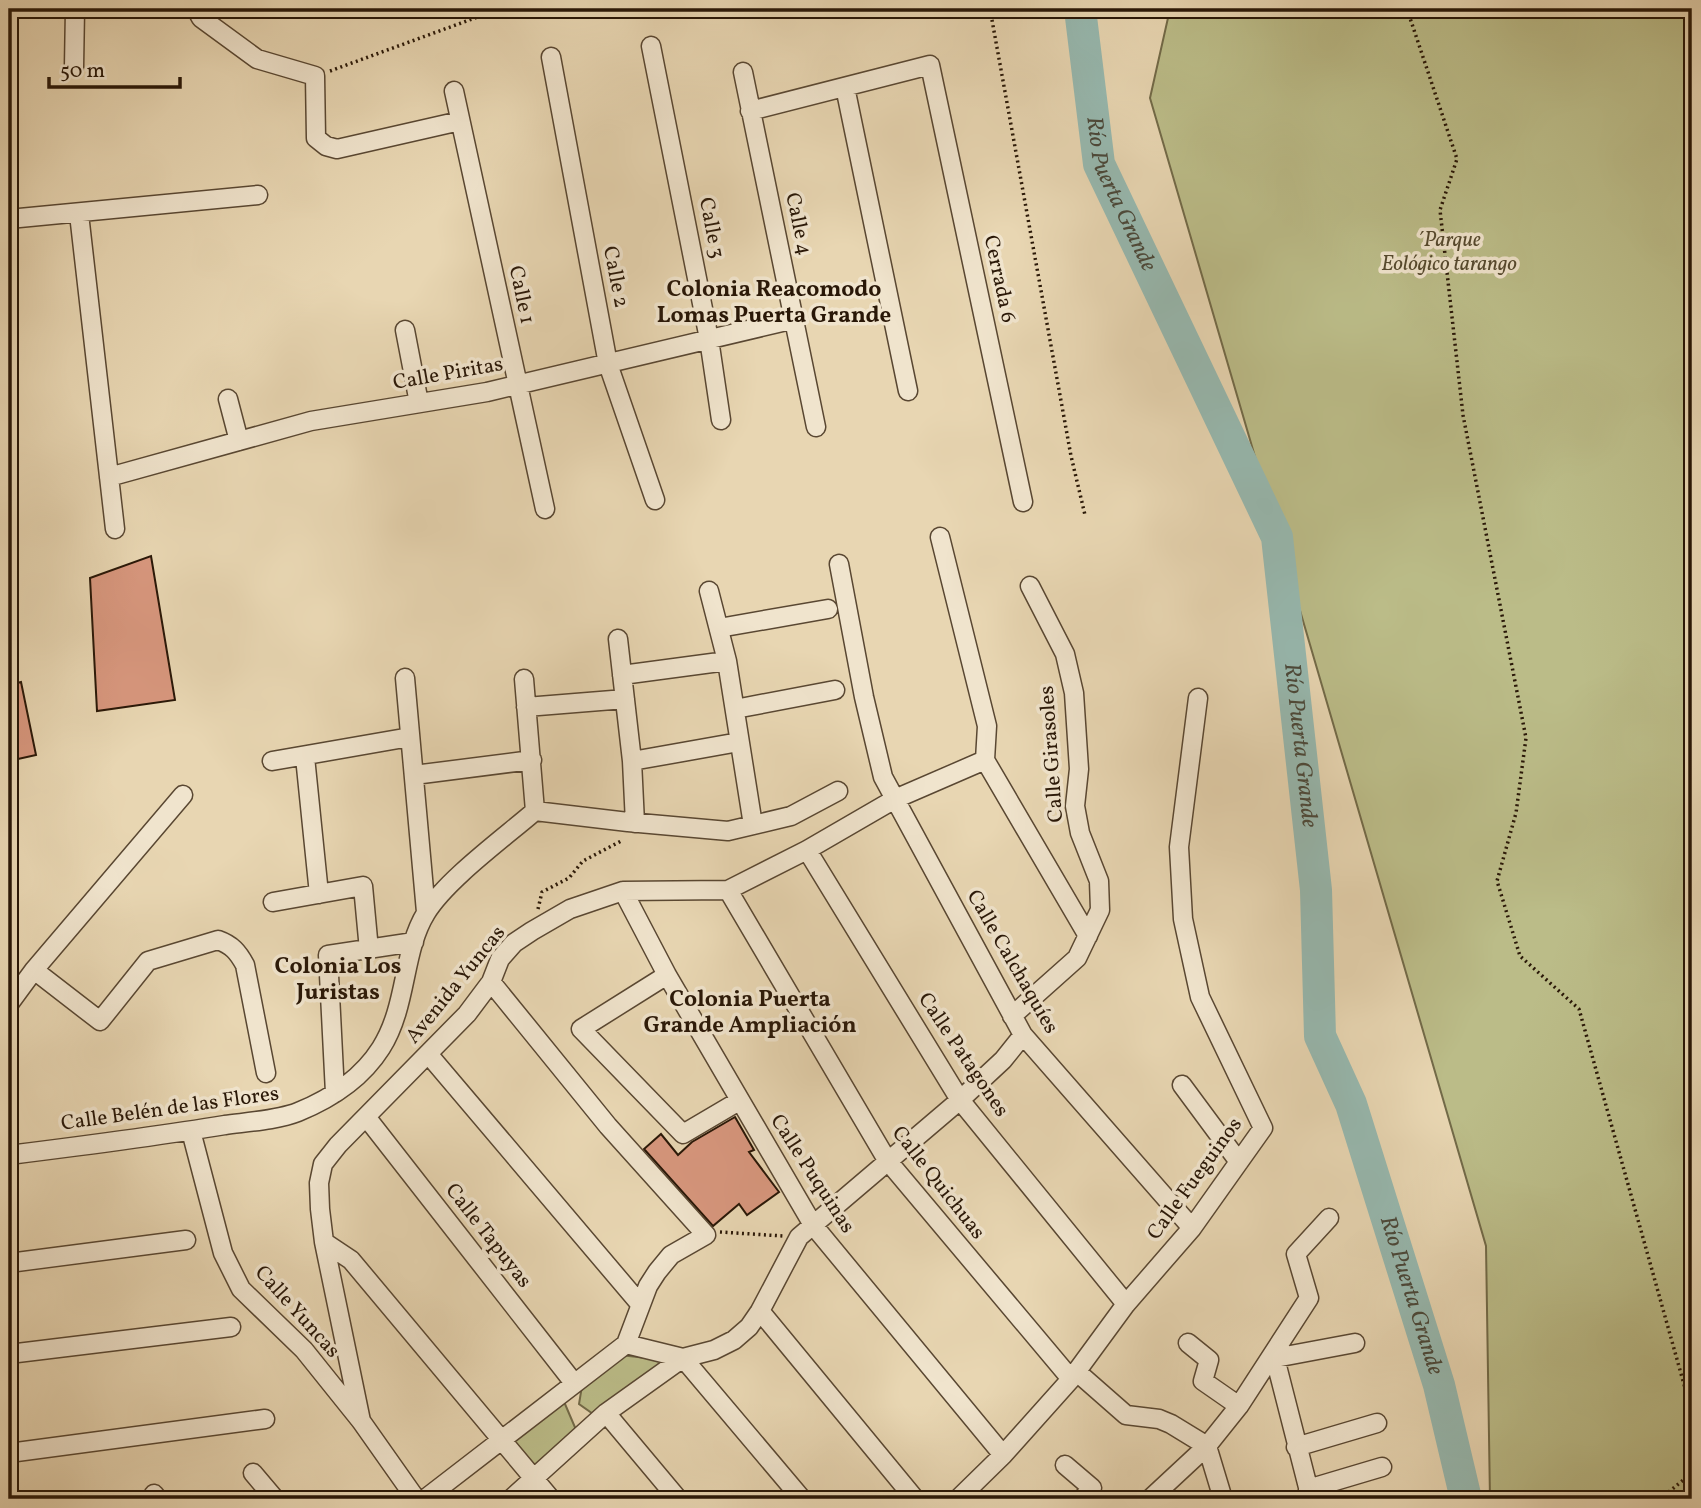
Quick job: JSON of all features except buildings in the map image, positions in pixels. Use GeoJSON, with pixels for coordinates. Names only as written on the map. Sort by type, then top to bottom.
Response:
{"type":"FeatureCollection","features":[{"type":"Feature","properties":{"kind":"street"},"geometry":{"type":"LineString","coordinates":[[74,67],[75,9]]}},
{"type":"Feature","properties":{"kind":"street"},"geometry":{"type":"LineString","coordinates":[[196,9],[201,18],[257,59],[315,76],[316,138],[326,146],[337,149],[460,121]]}},
{"type":"Feature","properties":{"kind":"street","name":"Calle 3"},"geometry":{"type":"LineString","coordinates":[[651,46],[709,340],[721,420]]}},
{"type":"Feature","properties":{"kind":"street","name":"Calle 2"},"geometry":{"type":"LineString","coordinates":[[551,57],[608,364],[655,500]]}},
{"type":"Feature","properties":{"kind":"street","name":"Cerrada 6"},"geometry":{"type":"LineString","coordinates":[[845,87],[930,65],[1023,502]]}},
{"type":"Feature","properties":{"kind":"street","name":"Calle 4"},"geometry":{"type":"LineString","coordinates":[[743,72],[816,427]]}},
{"type":"Feature","properties":{"kind":"street"},"geometry":{"type":"LineString","coordinates":[[750,111],[845,87],[908,391]]}},
{"type":"Feature","properties":{"kind":"street","name":"Calle 1"},"geometry":{"type":"LineString","coordinates":[[454,90],[545,509]]}},
{"type":"Feature","properties":{"kind":"street"},"geometry":{"type":"LineString","coordinates":[[9,219],[258,195]]}},
{"type":"Feature","properties":{"kind":"street"},"geometry":{"type":"LineString","coordinates":[[79,214],[116,529]]}},
{"type":"Feature","properties":{"kind":"street","name":"Calle Piritas"},"geometry":{"type":"LineString","coordinates":[[109,477],[311,421],[517,385],[795,319]]}},
{"type":"Feature","properties":{"kind":"street"},"geometry":{"type":"LineString","coordinates":[[405,330],[419,403]]}},
{"type":"Feature","properties":{"kind":"street"},"geometry":{"type":"LineString","coordinates":[[228,399],[239,441]]}},
{"type":"Feature","properties":{"kind":"street"},"geometry":{"type":"LineString","coordinates":[[940,537],[987,726],[985,760],[1088,936]]}},
{"type":"Feature","properties":{"kind":"street","name":"Calle Calchaquíes"},"geometry":{"type":"LineString","coordinates":[[839,564],[883,778],[1023,1035],[1192,1228]]}},
{"type":"Feature","properties":{"kind":"street","name":"Calle Girasoles"},"geometry":{"type":"LineString","coordinates":[[1012,1016],[1077,957],[1100,910],[1099,881],[1080,833],[1075,806],[1079,769],[1074,693],[1065,654],[1030,586]]}},
{"type":"Feature","properties":{"kind":"street"},"geometry":{"type":"LineString","coordinates":[[709,591],[727,661],[753,825]]}},
{"type":"Feature","properties":{"kind":"street"},"geometry":{"type":"LineString","coordinates":[[719,628],[828,609]]}},
{"type":"Feature","properties":{"kind":"street"},"geometry":{"type":"LineString","coordinates":[[618,639],[632,761],[631,822]]}},
{"type":"Feature","properties":{"kind":"street"},"geometry":{"type":"LineString","coordinates":[[622,675],[727,661]]}},
{"type":"Feature","properties":{"kind":"street"},"geometry":{"type":"LineString","coordinates":[[405,678],[426,912]]}},
{"type":"Feature","properties":{"kind":"street"},"geometry":{"type":"LineString","coordinates":[[524,679],[535,811],[728,831],[791,816],[838,791]]}},
{"type":"Feature","properties":{"kind":"street"},"geometry":{"type":"LineString","coordinates":[[735,709],[835,690]]}},
{"type":"Feature","properties":{"kind":"street","name":"Calle Fueguinos"},"geometry":{"type":"LineString","coordinates":[[958,1499],[1003,1455],[1074,1376],[1126,1304],[1192,1228],[1263,1128],[1200,997],[1183,919],[1180,847],[1198,698]]}},
{"type":"Feature","properties":{"kind":"street"},"geometry":{"type":"LineString","coordinates":[[526,707],[625,699]]}},
{"type":"Feature","properties":{"kind":"street"},"geometry":{"type":"LineString","coordinates":[[272,761],[410,737]]}},
{"type":"Feature","properties":{"kind":"street"},"geometry":{"type":"LineString","coordinates":[[632,761],[739,742]]}},
{"type":"Feature","properties":{"kind":"street"},"geometry":{"type":"LineString","coordinates":[[305,757],[319,894]]}},
{"type":"Feature","properties":{"kind":"street"},"geometry":{"type":"LineString","coordinates":[[414,775],[532,760]]}},
{"type":"Feature","properties":{"kind":"street","name":"Avenida Yuncas"},"geometry":{"type":"LineString","coordinates":[[361,1421],[324,1242],[319,1183],[323,1164],[338,1145],[467,1014],[491,982],[500,959],[514,943],[570,909],[623,891],[728,890],[807,850],[895,799],[985,760]]}},
{"type":"Feature","properties":{"kind":"street"},"geometry":{"type":"LineString","coordinates":[[9,1004],[34,970],[183,795]]}},
{"type":"Feature","properties":{"kind":"street","name":"Calle Belén de las Flores"},"geometry":{"type":"LineString","coordinates":[[9,1155],[191,1131],[296,1113],[335,1093],[361,1074],[381,1048],[400,1008],[414,942],[426,912],[453,883],[535,811]]}},
{"type":"Feature","properties":{"kind":"street","name":"Calle Patagones"},"geometry":{"type":"LineString","coordinates":[[807,850],[960,1100],[1126,1304]]}},
{"type":"Feature","properties":{"kind":"street"},"geometry":{"type":"LineString","coordinates":[[272,902],[363,886],[369,950]]}},
{"type":"Feature","properties":{"kind":"street","name":"Calle Quichuas"},"geometry":{"type":"LineString","coordinates":[[728,890],[887,1160],[1074,1376],[1126,1415],[1159,1419],[1207,1446]]}},
{"type":"Feature","properties":{"kind":"street","name":"Calle Puquinas"},"geometry":{"type":"LineString","coordinates":[[623,891],[738,1101],[813,1225],[1003,1455]]}},
{"type":"Feature","properties":{"kind":"street"},"geometry":{"type":"LineString","coordinates":[[34,970],[100,1021],[148,961],[218,940],[229,944],[245,965],[266,1073]]}},
{"type":"Feature","properties":{"kind":"street"},"geometry":{"type":"LineString","coordinates":[[335,1093],[328,955],[414,942]]}},
{"type":"Feature","properties":{"kind":"street"},"geometry":{"type":"LineString","coordinates":[[667,975],[581,1029],[682,1134],[738,1101]]}},
{"type":"Feature","properties":{"kind":"street"},"geometry":{"type":"LineString","coordinates":[[425,1499],[626,1344],[648,1286],[671,1255],[705,1235],[608,1126],[491,982]]}},
{"type":"Feature","properties":{"kind":"street"},"geometry":{"type":"LineString","coordinates":[[511,1499],[606,1413],[682,1358],[714,1350],[734,1340],[760,1311],[799,1237],[960,1100],[1003,1060],[1023,1035]]}},
{"type":"Feature","properties":{"kind":"street"},"geometry":{"type":"LineString","coordinates":[[429,1055],[640,1304]]}},
{"type":"Feature","properties":{"kind":"street"},"geometry":{"type":"LineString","coordinates":[[1182,1086],[1239,1162]]}},
{"type":"Feature","properties":{"kind":"street","name":"Calle Tapuyas"},"geometry":{"type":"LineString","coordinates":[[367,1118],[574,1382]]}},
{"type":"Feature","properties":{"kind":"street","name":"Calle Yuncas"},"geometry":{"type":"LineString","coordinates":[[191,1131],[223,1253],[241,1289],[304,1350],[361,1421],[416,1499]]}},
{"type":"Feature","properties":{"kind":"street"},"geometry":{"type":"LineString","coordinates":[[1150,1499],[1207,1446],[1272,1359],[1309,1298],[1296,1254],[1329,1219]]}},
{"type":"Feature","properties":{"kind":"street"},"geometry":{"type":"LineString","coordinates":[[9,1263],[186,1240]]}},
{"type":"Feature","properties":{"kind":"street"},"geometry":{"type":"LineString","coordinates":[[324,1242],[351,1260],[551,1499]]}},
{"type":"Feature","properties":{"kind":"street"},"geometry":{"type":"LineString","coordinates":[[760,1311],[915,1499]]}},
{"type":"Feature","properties":{"kind":"street"},"geometry":{"type":"LineString","coordinates":[[9,1354],[231,1327]]}},
{"type":"Feature","properties":{"kind":"street"},"geometry":{"type":"LineString","coordinates":[[1188,1343],[1209,1360],[1203,1381],[1239,1406]]}},
{"type":"Feature","properties":{"kind":"street"},"geometry":{"type":"LineString","coordinates":[[1272,1359],[1355,1343]]}},
{"type":"Feature","properties":{"kind":"street"},"geometry":{"type":"LineString","coordinates":[[626,1344],[682,1358],[802,1499]]}},
{"type":"Feature","properties":{"kind":"street"},"geometry":{"type":"LineString","coordinates":[[1272,1359],[1309,1494],[1382,1467]]}},
{"type":"Feature","properties":{"kind":"street"},"geometry":{"type":"LineString","coordinates":[[606,1413],[678,1499]]}},
{"type":"Feature","properties":{"kind":"street"},"geometry":{"type":"LineString","coordinates":[[9,1453],[265,1419]]}},
{"type":"Feature","properties":{"kind":"street"},"geometry":{"type":"LineString","coordinates":[[1296,1447],[1377,1423]]}},
{"type":"Feature","properties":{"kind":"street"},"geometry":{"type":"LineString","coordinates":[[1207,1446],[1223,1499]]}},
{"type":"Feature","properties":{"kind":"street"},"geometry":{"type":"LineString","coordinates":[[1065,1465],[1092,1488],[1082,1499]]}},
{"type":"Feature","properties":{"kind":"street"},"geometry":{"type":"LineString","coordinates":[[253,1472],[275,1499]]}},
{"type":"Feature","properties":{"kind":"path"},"geometry":{"type":"LineString","coordinates":[[315,76],[483,15],[531,16],[573,9]]}},
{"type":"Feature","properties":{"kind":"path"},"geometry":{"type":"LineString","coordinates":[[989,9],[1071,456],[1085,514]]}},
{"type":"Feature","properties":{"kind":"path"},"geometry":{"type":"LineString","coordinates":[[1407,9],[1457,159],[1440,210],[1463,415],[1526,738],[1516,813],[1497,881],[1520,956],[1579,1009],[1692,1413]]}},
{"type":"Feature","properties":{"kind":"path"},"geometry":{"type":"LineString","coordinates":[[531,931],[542,892],[569,878],[583,861],[619,840],[631,840],[631,822]]}},
{"type":"Feature","properties":{"kind":"path"},"geometry":{"type":"LineString","coordinates":[[705,1235],[712,1232],[799,1237]]}},
{"type":"Feature","properties":{"kind":"path"},"geometry":{"type":"LineString","coordinates":[[1660,1499],[1688,1477],[1692,1470]]}},
{"type":"Feature","properties":{"kind":"green space","name":"´Parque Eológico tarango"},"geometry":{"type":"Polygon","coordinates":[[[1170,9],[1692,9],[1692,1499],[1490,1499],[1486,1246],[1150,98],[1170,9]]]}},
{"type":"Feature","properties":{"kind":"green space"},"geometry":{"type":"Polygon","coordinates":[[[620,1355],[673,1361],[596,1416],[579,1404],[582,1386],[620,1355]]]}},
{"type":"Feature","properties":{"kind":"green space"},"geometry":{"type":"Polygon","coordinates":[[[562,1397],[577,1432],[533,1471],[506,1440],[562,1397]]]}},
{"type":"Feature","properties":{"kind":"waterway","name":"Río Puerta Grande"},"geometry":{"type":"LineString","coordinates":[[1080,9],[1099,164],[1277,537],[1316,890],[1320,1036],[1351,1104],[1439,1385],[1466,1499]]}},
{"type":"Feature","properties":{"kind":"district","name":"Colonia Reacomodo Lomas Puerta Grande"},"geometry":{"type":"Point","coordinates":[774,303]}},
{"type":"Feature","properties":{"kind":"district","name":"Colonia Los Juristas"},"geometry":{"type":"Point","coordinates":[338,980]}},
{"type":"Feature","properties":{"kind":"district","name":"Colonia Puerta Grande Ampliación"},"geometry":{"type":"Point","coordinates":[750,1013]}}]}
